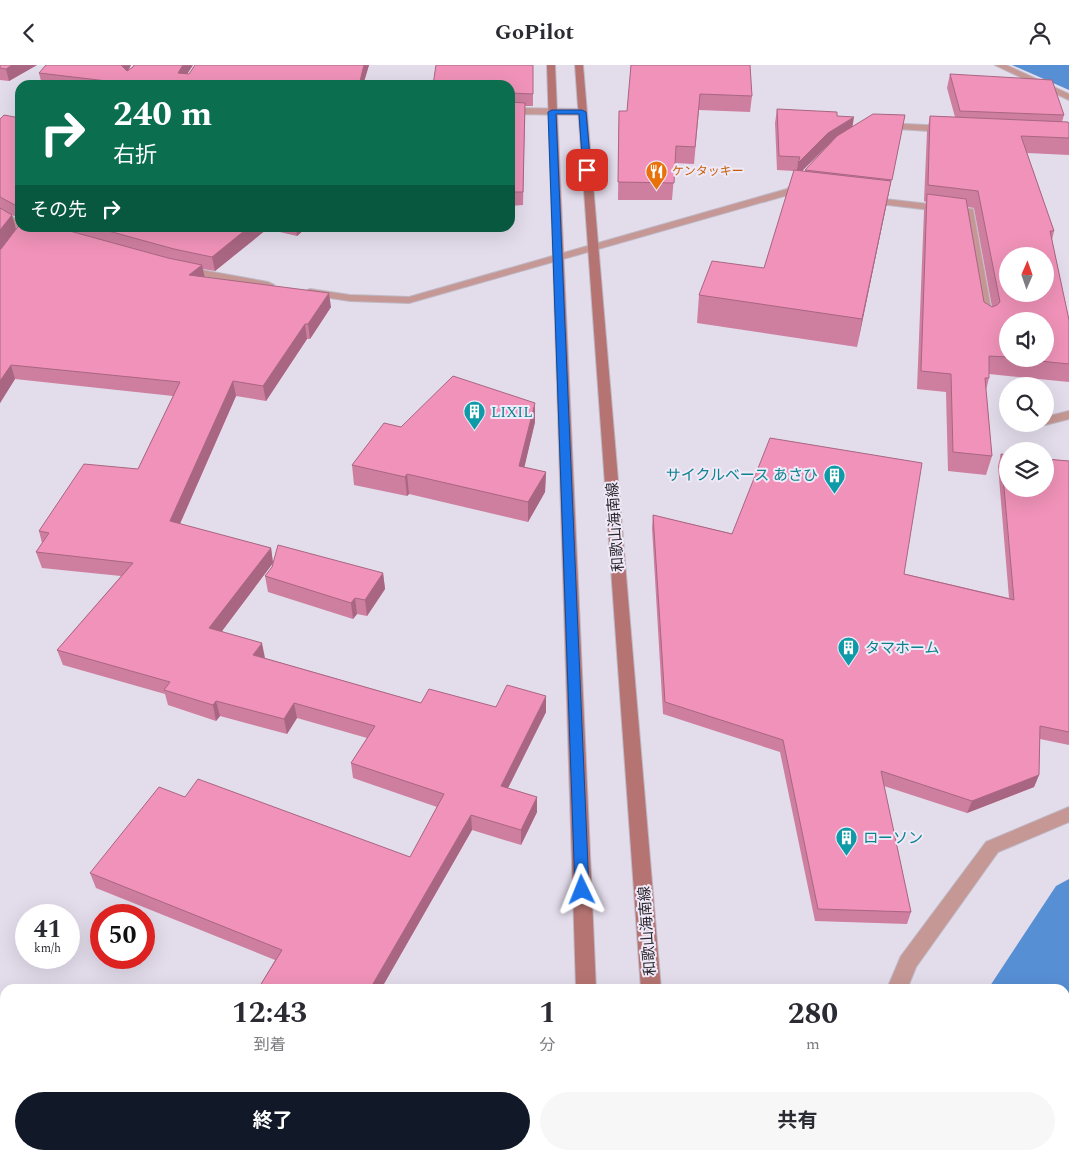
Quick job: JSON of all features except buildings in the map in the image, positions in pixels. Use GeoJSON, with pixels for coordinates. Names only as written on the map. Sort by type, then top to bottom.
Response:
{"type":"FeatureCollection","features":[{"type":"Feature","properties":{"kind":"main road"},"geometry":{"type":"LineString","coordinates":[[551,65],[586,984]]}},
{"type":"Feature","properties":{"kind":"main road","name":"和歌山海南線"},"geometry":{"type":"LineString","coordinates":[[579,65],[651,984]]}},
{"type":"Feature","properties":{"kind":"street"},"geometry":{"type":"LineString","coordinates":[[999,65],[1069,97]]}},
{"type":"Feature","properties":{"kind":"street"},"geometry":{"type":"LineString","coordinates":[[515,111],[582,112]]}},
{"type":"Feature","properties":{"kind":"street"},"geometry":{"type":"LineString","coordinates":[[869,125],[955,129]]}},
{"type":"Feature","properties":{"kind":"street"},"geometry":{"type":"LineString","coordinates":[[302,291],[350,298],[409,300],[557,257],[796,192],[810,171]]}},
{"type":"Feature","properties":{"kind":"street"},"geometry":{"type":"LineString","coordinates":[[860,199],[969,211],[988,320]]}},
{"type":"Feature","properties":{"kind":"street"},"geometry":{"type":"LineString","coordinates":[[0,214],[15,223]]}},
{"type":"Feature","properties":{"kind":"street"},"geometry":{"type":"LineString","coordinates":[[175,268],[282,288]]}},
{"type":"Feature","properties":{"kind":"street"},"geometry":{"type":"LineString","coordinates":[[1054,419],[1069,415]]}},
{"type":"Feature","properties":{"kind":"street"},"geometry":{"type":"LineString","coordinates":[[899,984],[908,962],[992,847],[1069,814]]}},
{"type":"Feature","properties":{"kind":"water"},"geometry":{"type":"Polygon","coordinates":[[[1012,65],[1069,65],[1069,90],[1012,65]]]}},
{"type":"Feature","properties":{"kind":"water"},"geometry":{"type":"Polygon","coordinates":[[[1069,879],[1069,984],[991,984],[1056,886],[1069,879]]]}},
{"type":"Feature","properties":{"kind":"place","name":"ケンタッキー"},"geometry":{"type":"Point","coordinates":[656,190]}},
{"type":"Feature","properties":{"kind":"place","name":"LIXIL"},"geometry":{"type":"Point","coordinates":[475,431]}},
{"type":"Feature","properties":{"kind":"place","name":"サイクルベース あさひ"},"geometry":{"type":"Point","coordinates":[834,494]}},
{"type":"Feature","properties":{"kind":"place","name":"タマホーム"},"geometry":{"type":"Point","coordinates":[849,667]}},
{"type":"Feature","properties":{"kind":"place","name":"ローソン"},"geometry":{"type":"Point","coordinates":[847,857]}},
{"type":"Feature","properties":{"kind":"route"},"geometry":{"type":"LineString","coordinates":[[582,890],[552,112],[582,112],[587,170]]}}]}
